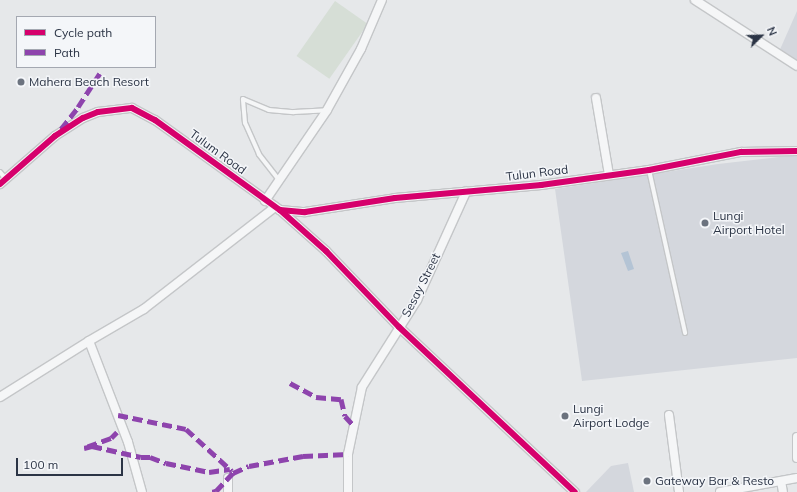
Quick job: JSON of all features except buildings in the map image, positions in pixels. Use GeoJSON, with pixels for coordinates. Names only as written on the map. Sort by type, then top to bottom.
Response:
{"type":"FeatureCollection","features":[{"type":"Feature","properties":{"kind":"street"},"geometry":{"type":"LineString","coordinates":[[265,201],[327,110],[361,49],[382,0]]}},
{"type":"Feature","properties":{"kind":"street"},"geometry":{"type":"LineString","coordinates":[[695,0],[797,66]]}},
{"type":"Feature","properties":{"kind":"street"},"geometry":{"type":"LineString","coordinates":[[596,98],[609,175]]}},
{"type":"Feature","properties":{"kind":"street","name":"Tulum Road"},"geometry":{"type":"LineString","coordinates":[[2,178],[55,136],[83,118],[98,112],[132,108],[155,120],[277,209],[326,251],[399,327],[575,492]]}},
{"type":"Feature","properties":{"kind":"street","name":"Tulun Road"},"geometry":{"type":"LineString","coordinates":[[277,209],[305,212],[395,198],[541,185],[648,170],[741,152],[797,151]]}},
{"type":"Feature","properties":{"kind":"street","name":"Sesay Street"},"geometry":{"type":"LineString","coordinates":[[348,492],[348,454],[362,387],[417,300],[466,192]]}},
{"type":"Feature","properties":{"kind":"street"},"geometry":{"type":"LineString","coordinates":[[0,397],[144,308],[277,209]]}},
{"type":"Feature","properties":{"kind":"street"},"geometry":{"type":"LineString","coordinates":[[89,341],[128,442],[142,492]]}},
{"type":"Feature","properties":{"kind":"street"},"geometry":{"type":"LineString","coordinates":[[669,415],[679,492]]}},
{"type":"Feature","properties":{"kind":"street"},"geometry":{"type":"LineString","coordinates":[[797,437],[797,458]]}},
{"type":"Feature","properties":{"kind":"street"},"geometry":{"type":"LineString","coordinates":[[228,478],[228,492]]}},
{"type":"Feature","properties":{"kind":"street"},"geometry":{"type":"LineString","coordinates":[[720,492],[797,478]]}},
{"type":"Feature","properties":{"kind":"street"},"geometry":{"type":"LineString","coordinates":[[781,481],[783,492]]}},
{"type":"Feature","properties":{"kind":"lane"},"geometry":{"type":"LineString","coordinates":[[279,181],[259,154],[245,124],[243,99],[269,110],[294,112],[327,110]]}},
{"type":"Feature","properties":{"kind":"lane"},"geometry":{"type":"LineString","coordinates":[[648,170],[684,334]]}},
{"type":"Feature","properties":{"kind":"shaded area"},"geometry":{"type":"Polygon","coordinates":[[[335,1],[368,24],[329,79],[297,56],[335,1]]]}},
{"type":"Feature","properties":{"kind":"shaded area"},"geometry":{"type":"Polygon","coordinates":[[[797,11],[797,62],[778,54],[797,11]]]}},
{"type":"Feature","properties":{"kind":"shaded area"},"geometry":{"type":"Polygon","coordinates":[[[797,155],[797,358],[582,381],[555,189],[718,164],[797,155]]]}},
{"type":"Feature","properties":{"kind":"shaded area"},"geometry":{"type":"Polygon","coordinates":[[[628,463],[634,492],[586,492],[611,466],[628,463]]]}},
{"type":"Feature","properties":{"kind":"water"},"geometry":{"type":"Polygon","coordinates":[[[628,251],[634,269],[628,271],[621,253],[628,251]]]}},
{"type":"Feature","properties":{"kind":"marked path"},"geometry":{"type":"LineString","coordinates":[[61,129],[78,107],[100,73]]}},
{"type":"Feature","properties":{"kind":"marked path"},"geometry":{"type":"LineString","coordinates":[[290,383],[316,397],[341,399],[345,416],[354,426]]}},
{"type":"Feature","properties":{"kind":"marked path"},"geometry":{"type":"LineString","coordinates":[[118,415],[186,429],[232,471]]}},
{"type":"Feature","properties":{"kind":"marked path"},"geometry":{"type":"LineString","coordinates":[[117,432],[111,438],[84,448],[92,446],[141,457],[150,457],[166,463],[209,472],[230,469]]}},
{"type":"Feature","properties":{"kind":"marked path"},"geometry":{"type":"LineString","coordinates":[[212,492],[216,491],[233,473],[249,466],[303,456],[348,454]]}},
{"type":"Feature","properties":{"kind":"cycle path"},"geometry":{"type":"LineString","coordinates":[[0,184],[55,136],[83,118],[98,112],[132,108],[155,120],[280,210],[326,251],[399,327],[575,492]]}},
{"type":"Feature","properties":{"kind":"cycle path"},"geometry":{"type":"LineString","coordinates":[[280,210],[305,212],[395,198],[541,185],[649,170],[741,152],[797,151]]}},
{"type":"Feature","properties":{"kind":"place","name":"Mahera Beach Resort"},"geometry":{"type":"Point","coordinates":[21,82]}},
{"type":"Feature","properties":{"kind":"place","name":"Lungi Airport Hotel"},"geometry":{"type":"Point","coordinates":[705,223]}},
{"type":"Feature","properties":{"kind":"place","name":"Lungi Airport Lodge"},"geometry":{"type":"Point","coordinates":[565,416]}},
{"type":"Feature","properties":{"kind":"place","name":"Gateway Bar & Resto"},"geometry":{"type":"Point","coordinates":[647,481]}}]}
